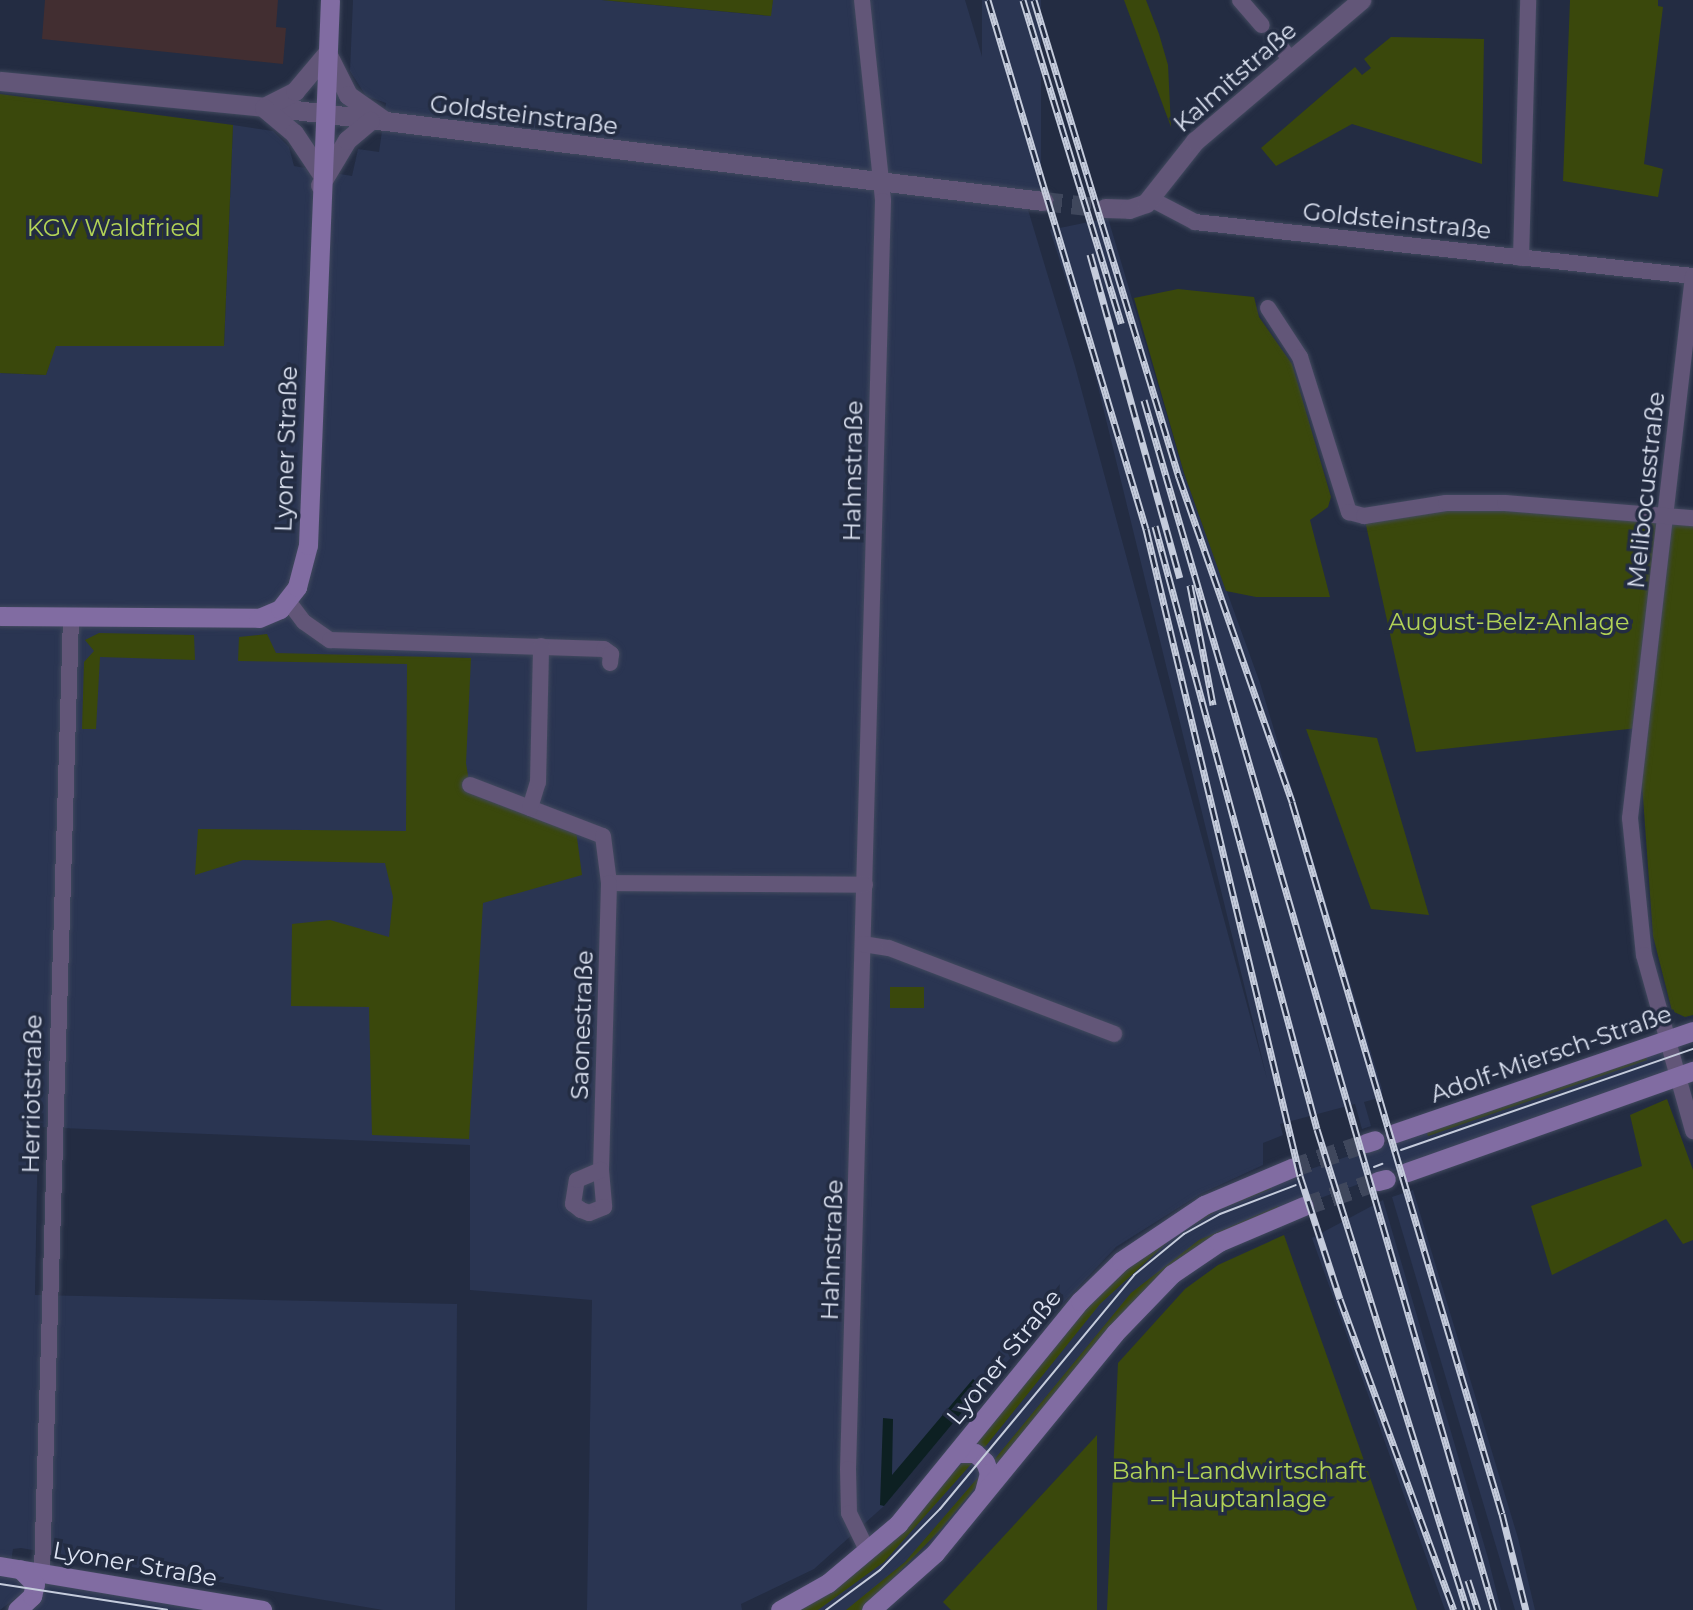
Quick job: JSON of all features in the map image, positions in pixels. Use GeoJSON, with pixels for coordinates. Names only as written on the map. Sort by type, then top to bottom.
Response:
{"type":"FeatureCollection","features":[{"type":"Feature","properties":{"kind":"main road","name":"Lyoner Straße"},"geometry":{"type":"LineString","coordinates":[[288,601],[304,570],[308,545],[320,179],[330,0]]}},
{"type":"Feature","properties":{"kind":"main road"},"geometry":{"type":"LineString","coordinates":[[0,616],[259,618],[288,601]]}},
{"type":"Feature","properties":{"kind":"main road","name":"Adolf-Miersch-Straße"},"geometry":{"type":"LineString","coordinates":[[1395,1133],[1693,1031]]}},
{"type":"Feature","properties":{"kind":"main road"},"geometry":{"type":"LineString","coordinates":[[1407,1172],[1685,1074]]}},
{"type":"Feature","properties":{"kind":"main road","name":"Lyoner Straße"},"geometry":{"type":"LineString","coordinates":[[780,1610],[828,1583],[868,1552],[958,1453],[1080,1301],[1121,1261],[1204,1205],[1291,1168]]}},
{"type":"Feature","properties":{"kind":"main road"},"geometry":{"type":"LineString","coordinates":[[871,1610],[935,1553],[1115,1333],[1172,1274],[1219,1242],[1304,1206]]}},
{"type":"Feature","properties":{"kind":"main road"},"geometry":{"type":"LineString","coordinates":[[958,1453],[975,1453],[988,1466],[983,1496]]}},
{"type":"Feature","properties":{"kind":"main road","name":"Lyoner Straße"},"geometry":{"type":"LineString","coordinates":[[0,1566],[262,1610]]}},
{"type":"Feature","properties":{"kind":"main road"},"geometry":{"type":"LineString","coordinates":[[17,1610],[32,1596],[35,1584],[20,1570]]}},
{"type":"Feature","properties":{"kind":"street","name":"Hahnstraße"},"geometry":{"type":"LineString","coordinates":[[862,0],[881,181],[866,885],[848,1508],[868,1552]]}},
{"type":"Feature","properties":{"kind":"street"},"geometry":{"type":"LineString","coordinates":[[1240,0],[1262,25]]}},
{"type":"Feature","properties":{"kind":"street","name":"Kalmitstraße"},"geometry":{"type":"LineString","coordinates":[[1151,199],[1195,141],[1361,0]]}},
{"type":"Feature","properties":{"kind":"street"},"geometry":{"type":"LineString","coordinates":[[1521,258],[1528,0]]}},
{"type":"Feature","properties":{"kind":"street"},"geometry":{"type":"LineString","coordinates":[[1274,39],[1291,60]]}},
{"type":"Feature","properties":{"kind":"street"},"geometry":{"type":"LineString","coordinates":[[327,53],[348,95],[379,123],[347,140],[320,179],[301,142],[263,107],[295,91],[327,53]]}},
{"type":"Feature","properties":{"kind":"street","name":"Goldsteinstraße"},"geometry":{"type":"LineString","coordinates":[[0,81],[263,107],[1043,201]]}},
{"type":"Feature","properties":{"kind":"street"},"geometry":{"type":"LineString","coordinates":[[1105,208],[1129,209],[1151,199]]}},
{"type":"Feature","properties":{"kind":"street","name":"Goldsteinstraße"},"geometry":{"type":"LineString","coordinates":[[1151,199],[1195,222],[1693,276]]}},
{"type":"Feature","properties":{"kind":"street","name":"Melibocusstraße"},"geometry":{"type":"LineString","coordinates":[[1693,276],[1667,516],[1638,728],[1630,818],[1639,929],[1666,1041],[1685,1074],[1693,1131]]}},
{"type":"Feature","properties":{"kind":"street"},"geometry":{"type":"LineString","coordinates":[[1268,308],[1300,357],[1349,512],[1364,516],[1446,503],[1505,503],[1693,518]]}},
{"type":"Feature","properties":{"kind":"street"},"geometry":{"type":"LineString","coordinates":[[288,601],[304,622],[330,640],[604,649],[611,654],[610,663]]}},
{"type":"Feature","properties":{"kind":"street","name":"Herriotstraße"},"geometry":{"type":"LineString","coordinates":[[42,1572],[71,618]]}},
{"type":"Feature","properties":{"kind":"street"},"geometry":{"type":"LineString","coordinates":[[530,808],[538,782],[541,646]]}},
{"type":"Feature","properties":{"kind":"street","name":"Saonestraße"},"geometry":{"type":"LineString","coordinates":[[470,785],[603,835],[609,883],[601,1170]]}},
{"type":"Feature","properties":{"kind":"street"},"geometry":{"type":"LineString","coordinates":[[609,883],[866,885]]}},
{"type":"Feature","properties":{"kind":"street"},"geometry":{"type":"LineString","coordinates":[[863,944],[889,948],[1114,1034]]}},
{"type":"Feature","properties":{"kind":"shaded area"},"geometry":{"type":"Polygon","coordinates":[[[45,0],[278,0],[276,27],[286,28],[283,64],[42,39],[45,0]]]}},
{"type":"Feature","properties":{"kind":"shaded area"},"geometry":{"type":"Polygon","coordinates":[[[353,0],[602,0],[770,16],[773,0],[965,0],[1075,366],[1267,1079],[1091,358],[1050,230],[1108,218],[1184,473],[1260,683],[1382,1089],[1382,1097],[1364,1102],[1371,1126],[1362,1129],[1355,1104],[1280,1124],[1283,1135],[1263,1143],[1263,1165],[1200,1194],[1116,1247],[983,1387],[884,1506],[814,1569],[741,1604],[742,1610],[587,1610],[592,1300],[470,1290],[470,1145],[38,1127],[35,1295],[457,1304],[455,1610],[383,1610],[21,1548],[13,1549],[9,1574],[21,1576],[29,1588],[0,1610],[0,373],[46,375],[55,346],[224,346],[233,125],[273,131],[289,147],[294,166],[352,176],[358,149],[379,152],[386,103],[366,96],[350,71],[353,0]]]}},
{"type":"Feature","properties":{"kind":"shaded area"},"geometry":{"type":"Polygon","coordinates":[[[982,0],[1041,0],[1041,192],[982,192],[982,0]]]}},
{"type":"Feature","properties":{"kind":"shaded area"},"geometry":{"type":"Polygon","coordinates":[[[1665,1049],[1671,1071],[1221,1234],[994,1460],[985,1447],[974,1444],[1084,1307],[1198,1217],[1269,1183],[1665,1049]]]}},
{"type":"Feature","properties":{"kind":"shaded area"},"geometry":{"type":"Polygon","coordinates":[[[1413,1190],[1518,1538],[1535,1610],[1515,1610],[1392,1197],[1413,1190]]]}},
{"type":"Feature","properties":{"kind":"shaded area"},"geometry":{"type":"Polygon","coordinates":[[[1383,1200],[1501,1610],[1445,1610],[1312,1238],[1383,1200]]]}},
{"type":"Feature","properties":{"kind":"shaded area"},"geometry":{"type":"Polygon","coordinates":[[[973,1379],[983,1387],[884,1506],[880,1505],[883,1418],[893,1419],[892,1475],[973,1379]]]}},
{"type":"Feature","properties":{"kind":"shaded area"},"geometry":{"type":"Polygon","coordinates":[[[970,1461],[981,1474],[941,1529],[862,1610],[794,1610],[866,1564],[970,1461]]]}},
{"type":"Feature","properties":{"kind":"shaded area"},"geometry":{"type":"Polygon","coordinates":[[[50,1580],[218,1610],[24,1610],[50,1580]]]}},
{"type":"Feature","properties":{"kind":"green space"},"geometry":{"type":"Polygon","coordinates":[[[602,0],[773,0],[771,16],[602,0]]]}},
{"type":"Feature","properties":{"kind":"green space"},"geometry":{"type":"Polygon","coordinates":[[[1124,0],[1146,0],[1159,34],[1168,65],[1171,127],[1124,0]]]}},
{"type":"Feature","properties":{"kind":"green space"},"geometry":{"type":"Polygon","coordinates":[[[1570,0],[1658,0],[1658,6],[1663,7],[1644,164],[1663,169],[1658,197],[1563,181],[1570,0]]]}},
{"type":"Feature","properties":{"kind":"green space"},"geometry":{"type":"Polygon","coordinates":[[[1391,37],[1484,39],[1482,164],[1352,124],[1276,166],[1261,148],[1355,67],[1362,75],[1371,68],[1364,59],[1391,37]]]}},
{"type":"Feature","properties":{"kind":"green space","name":"KGV Waldfried"},"geometry":{"type":"Polygon","coordinates":[[[0,94],[233,125],[224,346],[56,346],[46,375],[0,373],[0,94]]]}},
{"type":"Feature","properties":{"kind":"green space"},"geometry":{"type":"Polygon","coordinates":[[[1178,289],[1254,297],[1259,317],[1292,364],[1331,497],[1328,507],[1310,520],[1330,597],[1256,597],[1226,591],[1184,473],[1134,298],[1178,289]]]}},
{"type":"Feature","properties":{"kind":"green space","name":"August-Belz-Anlage"},"geometry":{"type":"Polygon","coordinates":[[[1505,503],[1693,520],[1693,1015],[1685,1017],[1672,1011],[1653,936],[1638,728],[1416,752],[1364,516],[1505,503]]]}},
{"type":"Feature","properties":{"kind":"green space"},"geometry":{"type":"Polygon","coordinates":[[[99,633],[194,635],[195,660],[100,657],[96,729],[82,729],[84,662],[94,651],[85,640],[99,633]]]}},
{"type":"Feature","properties":{"kind":"green space"},"geometry":{"type":"Polygon","coordinates":[[[267,634],[276,653],[471,658],[466,763],[471,794],[525,813],[575,823],[582,875],[483,903],[469,1139],[372,1135],[369,1007],[291,1006],[292,924],[330,920],[389,937],[393,897],[385,863],[243,860],[195,875],[198,829],[406,831],[407,664],[238,661],[239,637],[267,634]]]}},
{"type":"Feature","properties":{"kind":"green space"},"geometry":{"type":"Polygon","coordinates":[[[1306,729],[1377,738],[1429,915],[1371,909],[1306,729]]]}},
{"type":"Feature","properties":{"kind":"green space"},"geometry":{"type":"Polygon","coordinates":[[[890,987],[924,987],[924,1008],[890,1008],[890,987]]]}},
{"type":"Feature","properties":{"kind":"green space"},"geometry":{"type":"Polygon","coordinates":[[[1646,1057],[1647,1060],[1428,1136],[1426,1130],[1646,1057]]]}},
{"type":"Feature","properties":{"kind":"green space"},"geometry":{"type":"Polygon","coordinates":[[[1667,1099],[1693,1170],[1693,1240],[1683,1244],[1666,1219],[1552,1275],[1531,1206],[1642,1166],[1630,1115],[1667,1099]]]}},
{"type":"Feature","properties":{"kind":"green space"},"geometry":{"type":"Polygon","coordinates":[[[1269,1183],[1271,1189],[1216,1211],[1172,1238],[1100,1304],[985,1447],[974,1444],[1084,1307],[1123,1270],[1198,1217],[1269,1183]]]}},
{"type":"Feature","properties":{"kind":"green space"},"geometry":{"type":"Polygon","coordinates":[[[1278,1206],[1280,1211],[1221,1234],[995,1470],[994,1460],[1131,1293],[1199,1240],[1278,1206]]]}},
{"type":"Feature","properties":{"kind":"green space","name":"Bahn-Landwirtschaft – Hauptanlage"},"geometry":{"type":"Polygon","coordinates":[[[1284,1235],[1417,1610],[1107,1610],[1118,1363],[1185,1289],[1218,1265],[1284,1235]]]}},
{"type":"Feature","properties":{"kind":"green space"},"geometry":{"type":"Polygon","coordinates":[[[1097,1435],[1097,1610],[951,1610],[943,1602],[1097,1435]]]}},
{"type":"Feature","properties":{"kind":"green space"},"geometry":{"type":"Polygon","coordinates":[[[964,1461],[973,1462],[884,1562],[818,1610],[794,1610],[866,1564],[964,1461]]]}},
{"type":"Feature","properties":{"kind":"green space"},"geometry":{"type":"Polygon","coordinates":[[[981,1474],[979,1483],[941,1529],[862,1610],[846,1610],[905,1562],[981,1474]]]}},
{"type":"Feature","properties":{"kind":"tunnel"},"geometry":{"type":"LineString","coordinates":[[1043,201],[1105,208]]}},
{"type":"Feature","properties":{"kind":"tunnel"},"geometry":{"type":"LineString","coordinates":[[1291,1168],[1366,1143]]}},
{"type":"Feature","properties":{"kind":"tunnel"},"geometry":{"type":"LineString","coordinates":[[1304,1206],[1378,1181]]}},
{"type":"Feature","properties":{"kind":"tram line"},"geometry":{"type":"LineString","coordinates":[[1401,1150],[1693,1049]]}},
{"type":"Feature","properties":{"kind":"tram line"},"geometry":{"type":"LineString","coordinates":[[1374,1167],[1382,1164]]}},
{"type":"Feature","properties":{"kind":"tram line"},"geometry":{"type":"LineString","coordinates":[[826,1610],[880,1570],[940,1509],[1134,1275],[1184,1234],[1220,1214],[1296,1185]]}},
{"type":"Feature","properties":{"kind":"tram line"},"geometry":{"type":"LineString","coordinates":[[0,1584],[167,1610]]}},
{"type":"Feature","properties":{"kind":"railway"},"geometry":{"type":"LineString","coordinates":[[988,0],[1146,529],[1300,1176],[1340,1299],[1454,1610]]}},
{"type":"Feature","properties":{"kind":"railway"},"geometry":{"type":"LineString","coordinates":[[1023,0],[1121,323]]}},
{"type":"Feature","properties":{"kind":"railway"},"geometry":{"type":"LineString","coordinates":[[1034,0],[1179,477],[1292,802],[1502,1514],[1526,1610]]}},
{"type":"Feature","properties":{"kind":"railway"},"geometry":{"type":"LineString","coordinates":[[1090,254],[1180,578]]}},
{"type":"Feature","properties":{"kind":"railway"},"geometry":{"type":"LineString","coordinates":[[1144,400],[1494,1610]]}},
{"type":"Feature","properties":{"kind":"railway"},"geometry":{"type":"LineString","coordinates":[[1155,526],[1317,1129],[1467,1610]]}},
{"type":"Feature","properties":{"kind":"railway"},"geometry":{"type":"LineString","coordinates":[[1190,585],[1213,705]]}},
{"type":"Feature","properties":{"kind":"railway"},"geometry":{"type":"LineString","coordinates":[[1468,1580],[1478,1610]]}}]}
